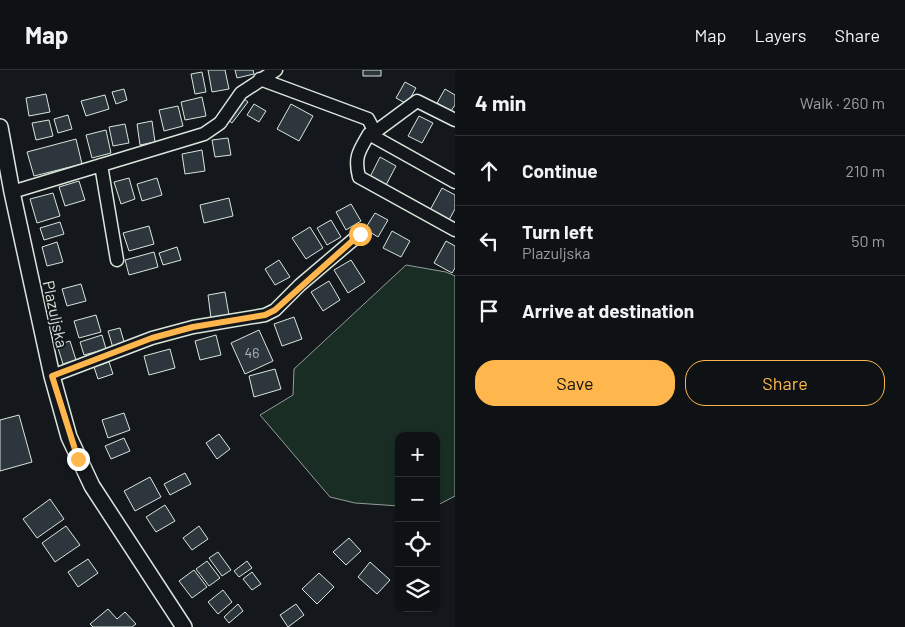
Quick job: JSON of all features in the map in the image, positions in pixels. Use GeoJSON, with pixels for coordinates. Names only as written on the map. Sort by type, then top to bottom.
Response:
{"type":"FeatureCollection","features":[{"type":"Feature","properties":{"kind":"main road","name":"Plazuljska"},"geometry":{"type":"LineString","coordinates":[[0,127],[12,192],[52,376],[69,437],[92,486],[184,627]]}},
{"type":"Feature","properties":{"kind":"street"},"geometry":{"type":"LineString","coordinates":[[12,192],[212,129],[220,123],[241,93],[276,70]]}},
{"type":"Feature","properties":{"kind":"street"},"geometry":{"type":"LineString","coordinates":[[260,79],[368,119],[372,133],[455,182]]}},
{"type":"Feature","properties":{"kind":"street"},"geometry":{"type":"LineString","coordinates":[[455,120],[417,101],[372,133],[358,153],[356,162],[359,177],[455,230]]}},
{"type":"Feature","properties":{"kind":"street"},"geometry":{"type":"LineString","coordinates":[[101,165],[117,260]]}},
{"type":"Feature","properties":{"kind":"street"},"geometry":{"type":"LineString","coordinates":[[52,376],[152,338],[193,327],[265,315],[275,310],[360,234]]}},
{"type":"Feature","properties":{"kind":"green space"},"geometry":{"type":"Polygon","coordinates":[[[406,265],[446,272],[455,276],[455,496],[440,504],[440,432],[395,432],[395,506],[355,503],[330,497],[260,415],[293,395],[294,369],[406,265]]]}},
{"type":"Feature","properties":{"kind":"building"},"geometry":{"type":"Polygon","coordinates":[[[208,70],[225,70],[229,89],[212,92],[208,70]]]}},
{"type":"Feature","properties":{"kind":"building"},"geometry":{"type":"Polygon","coordinates":[[[235,70],[253,70],[254,74],[237,78],[235,70]]]}},
{"type":"Feature","properties":{"kind":"building"},"geometry":{"type":"Polygon","coordinates":[[[363,70],[381,70],[381,76],[363,76],[363,70]]]}},
{"type":"Feature","properties":{"kind":"building"},"geometry":{"type":"Polygon","coordinates":[[[202,72],[206,92],[195,94],[191,74],[202,72]]]}},
{"type":"Feature","properties":{"kind":"building"},"geometry":{"type":"Polygon","coordinates":[[[405,82],[416,88],[407,104],[396,98],[405,82]]]}},
{"type":"Feature","properties":{"kind":"building"},"geometry":{"type":"Polygon","coordinates":[[[124,89],[127,100],[116,104],[112,92],[124,89]]]}},
{"type":"Feature","properties":{"kind":"building"},"geometry":{"type":"Polygon","coordinates":[[[445,89],[455,95],[455,105],[451,111],[437,103],[445,89]]]}},
{"type":"Feature","properties":{"kind":"building"},"geometry":{"type":"Polygon","coordinates":[[[46,94],[50,112],[29,116],[26,98],[46,94]]]}},
{"type":"Feature","properties":{"kind":"building"},"geometry":{"type":"Polygon","coordinates":[[[105,95],[109,109],[86,116],[81,101],[105,95]]]}},
{"type":"Feature","properties":{"kind":"building"},"geometry":{"type":"Polygon","coordinates":[[[202,97],[206,116],[185,120],[181,102],[202,97]]]}},
{"type":"Feature","properties":{"kind":"building"},"geometry":{"type":"Polygon","coordinates":[[[243,98],[248,102],[232,123],[227,119],[243,98]]]}},
{"type":"Feature","properties":{"kind":"building"},"geometry":{"type":"Polygon","coordinates":[[[254,104],[266,111],[259,122],[247,115],[254,104]]]}},
{"type":"Feature","properties":{"kind":"building"},"geometry":{"type":"Polygon","coordinates":[[[291,104],[313,116],[299,141],[277,129],[291,104]]]}},
{"type":"Feature","properties":{"kind":"building"},"geometry":{"type":"Polygon","coordinates":[[[178,106],[183,126],[164,131],[159,110],[178,106]]]}},
{"type":"Feature","properties":{"kind":"building"},"geometry":{"type":"Polygon","coordinates":[[[68,115],[72,129],[58,133],[54,119],[68,115]]]}},
{"type":"Feature","properties":{"kind":"building"},"geometry":{"type":"Polygon","coordinates":[[[419,116],[433,123],[422,143],[408,136],[419,116]]]}},
{"type":"Feature","properties":{"kind":"building"},"geometry":{"type":"Polygon","coordinates":[[[49,120],[53,136],[36,140],[32,123],[49,120]]]}},
{"type":"Feature","properties":{"kind":"building"},"geometry":{"type":"Polygon","coordinates":[[[152,121],[155,142],[140,145],[137,124],[152,121]]]}},
{"type":"Feature","properties":{"kind":"building"},"geometry":{"type":"Polygon","coordinates":[[[125,124],[129,143],[113,146],[109,127],[125,124]]]}},
{"type":"Feature","properties":{"kind":"building"},"geometry":{"type":"Polygon","coordinates":[[[106,130],[111,153],[92,158],[86,135],[106,130]]]}},
{"type":"Feature","properties":{"kind":"building"},"geometry":{"type":"Polygon","coordinates":[[[228,138],[231,155],[215,157],[212,140],[228,138]]]}},
{"type":"Feature","properties":{"kind":"building"},"geometry":{"type":"Polygon","coordinates":[[[76,139],[82,164],[34,176],[27,152],[76,139]]]}},
{"type":"Feature","properties":{"kind":"building"},"geometry":{"type":"Polygon","coordinates":[[[202,150],[205,171],[185,174],[182,154],[202,150]]]}},
{"type":"Feature","properties":{"kind":"building"},"geometry":{"type":"Polygon","coordinates":[[[380,157],[396,166],[385,187],[369,179],[380,157]]]}},
{"type":"Feature","properties":{"kind":"building"},"geometry":{"type":"Polygon","coordinates":[[[129,178],[135,199],[121,204],[114,182],[129,178]]]}},
{"type":"Feature","properties":{"kind":"building"},"geometry":{"type":"Polygon","coordinates":[[[157,178],[162,195],[142,201],[137,184],[157,178]]]}},
{"type":"Feature","properties":{"kind":"building"},"geometry":{"type":"Polygon","coordinates":[[[79,181],[85,200],[65,206],[59,187],[79,181]]]}},
{"type":"Feature","properties":{"kind":"building"},"geometry":{"type":"Polygon","coordinates":[[[442,188],[455,195],[455,209],[449,220],[430,210],[442,188]]]}},
{"type":"Feature","properties":{"kind":"building"},"geometry":{"type":"Polygon","coordinates":[[[53,193],[60,216],[37,223],[30,199],[53,193]]]}},
{"type":"Feature","properties":{"kind":"building"},"geometry":{"type":"Polygon","coordinates":[[[229,198],[233,216],[204,223],[200,205],[229,198]]]}},
{"type":"Feature","properties":{"kind":"building"},"geometry":{"type":"Polygon","coordinates":[[[351,204],[361,221],[346,230],[336,212],[351,204]]]}},
{"type":"Feature","properties":{"kind":"building"},"geometry":{"type":"Polygon","coordinates":[[[375,213],[388,220],[378,237],[365,229],[375,213]]]}},
{"type":"Feature","properties":{"kind":"building"},"geometry":{"type":"Polygon","coordinates":[[[331,220],[341,237],[327,245],[317,228],[331,220]]]}},
{"type":"Feature","properties":{"kind":"building"},"geometry":{"type":"Polygon","coordinates":[[[60,222],[64,234],[44,240],[40,228],[60,222]]]}},
{"type":"Feature","properties":{"kind":"building"},"geometry":{"type":"Polygon","coordinates":[[[149,226],[154,244],[129,251],[123,233],[149,226]]]}},
{"type":"Feature","properties":{"kind":"building"},"geometry":{"type":"Polygon","coordinates":[[[310,227],[323,248],[306,259],[292,238],[310,227]]]}},
{"type":"Feature","properties":{"kind":"building"},"geometry":{"type":"Polygon","coordinates":[[[392,231],[410,241],[401,257],[383,248],[392,231]]]}},
{"type":"Feature","properties":{"kind":"building"},"geometry":{"type":"Polygon","coordinates":[[[446,241],[455,246],[455,268],[452,273],[434,263],[446,241]]]}},
{"type":"Feature","properties":{"kind":"building"},"geometry":{"type":"Polygon","coordinates":[[[57,242],[63,262],[47,266],[42,247],[57,242]]]}},
{"type":"Feature","properties":{"kind":"building"},"geometry":{"type":"Polygon","coordinates":[[[177,247],[181,260],[163,265],[159,253],[177,247]]]}},
{"type":"Feature","properties":{"kind":"building"},"geometry":{"type":"Polygon","coordinates":[[[154,252],[158,267],[129,275],[125,260],[154,252]]]}},
{"type":"Feature","properties":{"kind":"building"},"geometry":{"type":"Polygon","coordinates":[[[279,260],[290,277],[275,285],[265,269],[279,260]]]}},
{"type":"Feature","properties":{"kind":"building"},"geometry":{"type":"Polygon","coordinates":[[[351,260],[365,282],[348,293],[334,270],[351,260]]]}},
{"type":"Feature","properties":{"kind":"building"},"geometry":{"type":"Polygon","coordinates":[[[329,281],[340,300],[323,311],[311,292],[329,281]]]}},
{"type":"Feature","properties":{"kind":"building"},"geometry":{"type":"Polygon","coordinates":[[[81,284],[86,301],[67,306],[62,289],[81,284]]]}},
{"type":"Feature","properties":{"kind":"building"},"geometry":{"type":"Polygon","coordinates":[[[225,292],[229,315],[211,318],[208,295],[225,292]]]}},
{"type":"Feature","properties":{"kind":"building"},"geometry":{"type":"Polygon","coordinates":[[[96,315],[101,332],[79,338],[74,321],[96,315]]]}},
{"type":"Feature","properties":{"kind":"building"},"geometry":{"type":"Polygon","coordinates":[[[294,317],[302,339],[282,346],[274,324],[294,317]]]}},
{"type":"Feature","properties":{"kind":"building"},"geometry":{"type":"Polygon","coordinates":[[[120,328],[125,345],[113,348],[108,331],[120,328]]]}},
{"type":"Feature","properties":{"kind":"building"},"geometry":{"type":"Polygon","coordinates":[[[259,330],[273,361],[245,374],[231,343],[259,330]]]}},
{"type":"Feature","properties":{"kind":"building"},"geometry":{"type":"Polygon","coordinates":[[[102,335],[106,349],[84,355],[80,342],[102,335]]]}},
{"type":"Feature","properties":{"kind":"building"},"geometry":{"type":"Polygon","coordinates":[[[216,335],[221,355],[200,360],[195,341],[216,335]]]}},
{"type":"Feature","properties":{"kind":"building"},"geometry":{"type":"Polygon","coordinates":[[[70,341],[76,360],[63,364],[57,345],[70,341]]]}},
{"type":"Feature","properties":{"kind":"building"},"geometry":{"type":"Polygon","coordinates":[[[170,349],[175,368],[149,375],[144,356],[170,349]]]}},
{"type":"Feature","properties":{"kind":"building"},"geometry":{"type":"Polygon","coordinates":[[[109,362],[113,374],[98,379],[94,367],[109,362]]]}},
{"type":"Feature","properties":{"kind":"building"},"geometry":{"type":"Polygon","coordinates":[[[275,369],[281,389],[254,397],[249,376],[275,369]]]}},
{"type":"Feature","properties":{"kind":"building"},"geometry":{"type":"Polygon","coordinates":[[[124,413],[130,430],[108,438],[102,420],[124,413]]]}},
{"type":"Feature","properties":{"kind":"building"},"geometry":{"type":"Polygon","coordinates":[[[19,415],[32,462],[0,471],[0,420],[19,415]]]}},
{"type":"Feature","properties":{"kind":"building"},"geometry":{"type":"Polygon","coordinates":[[[219,434],[230,449],[217,459],[206,443],[219,434]]]}},
{"type":"Feature","properties":{"kind":"building"},"geometry":{"type":"Polygon","coordinates":[[[124,438],[130,451],[111,459],[105,446],[124,438]]]}},
{"type":"Feature","properties":{"kind":"building"},"geometry":{"type":"Polygon","coordinates":[[[185,473],[191,484],[170,495],[164,484],[185,473]]]}},
{"type":"Feature","properties":{"kind":"building"},"geometry":{"type":"Polygon","coordinates":[[[150,477],[161,497],[135,511],[124,491],[150,477]]]}},
{"type":"Feature","properties":{"kind":"building"},"geometry":{"type":"Polygon","coordinates":[[[50,499],[64,519],[37,538],[23,519],[50,499]]]}},
{"type":"Feature","properties":{"kind":"building"},"geometry":{"type":"Polygon","coordinates":[[[165,505],[175,521],[156,532],[146,517],[165,505]]]}},
{"type":"Feature","properties":{"kind":"building"},"geometry":{"type":"Polygon","coordinates":[[[66,526],[80,545],[55,562],[42,543],[66,526]]]}},
{"type":"Feature","properties":{"kind":"building"},"geometry":{"type":"Polygon","coordinates":[[[199,526],[208,539],[192,550],[183,538],[199,526]]]}},
{"type":"Feature","properties":{"kind":"building"},"geometry":{"type":"Polygon","coordinates":[[[349,538],[361,551],[346,565],[333,552],[349,538]]]}},
{"type":"Feature","properties":{"kind":"building"},"geometry":{"type":"Polygon","coordinates":[[[218,552],[231,570],[222,576],[209,558],[218,552]]]}},
{"type":"Feature","properties":{"kind":"building"},"geometry":{"type":"Polygon","coordinates":[[[88,559],[98,573],[78,587],[68,572],[88,559]]]}},
{"type":"Feature","properties":{"kind":"building"},"geometry":{"type":"Polygon","coordinates":[[[207,561],[220,578],[209,586],[196,569],[207,561]]]}},
{"type":"Feature","properties":{"kind":"building"},"geometry":{"type":"Polygon","coordinates":[[[247,561],[252,568],[239,577],[234,571],[247,561]]]}},
{"type":"Feature","properties":{"kind":"building"},"geometry":{"type":"Polygon","coordinates":[[[370,562],[390,580],[377,594],[358,577],[370,562]]]}},
{"type":"Feature","properties":{"kind":"building"},"geometry":{"type":"Polygon","coordinates":[[[194,570],[207,587],[192,598],[179,581],[194,570]]]}},
{"type":"Feature","properties":{"kind":"building"},"geometry":{"type":"Polygon","coordinates":[[[252,572],[261,584],[252,590],[243,579],[252,572]]]}},
{"type":"Feature","properties":{"kind":"building"},"geometry":{"type":"Polygon","coordinates":[[[319,573],[334,587],[317,604],[302,589],[319,573]]]}},
{"type":"Feature","properties":{"kind":"building"},"geometry":{"type":"Polygon","coordinates":[[[223,590],[232,602],[218,614],[208,602],[223,590]]]}},
{"type":"Feature","properties":{"kind":"building"},"geometry":{"type":"Polygon","coordinates":[[[238,604],[243,611],[229,623],[224,617],[238,604]]]}},
{"type":"Feature","properties":{"kind":"building"},"geometry":{"type":"Polygon","coordinates":[[[296,604],[304,615],[288,627],[280,615],[296,604]]]}},
{"type":"Feature","properties":{"kind":"building"},"geometry":{"type":"Polygon","coordinates":[[[108,609],[117,619],[125,612],[136,624],[132,627],[93,627],[90,624],[108,609]]]}},
{"type":"Feature","properties":{"kind":"route"},"geometry":{"type":"LineString","coordinates":[[78,459],[69,437],[52,376],[152,338],[193,327],[265,315],[275,310],[300,285],[360,234]]}}]}
